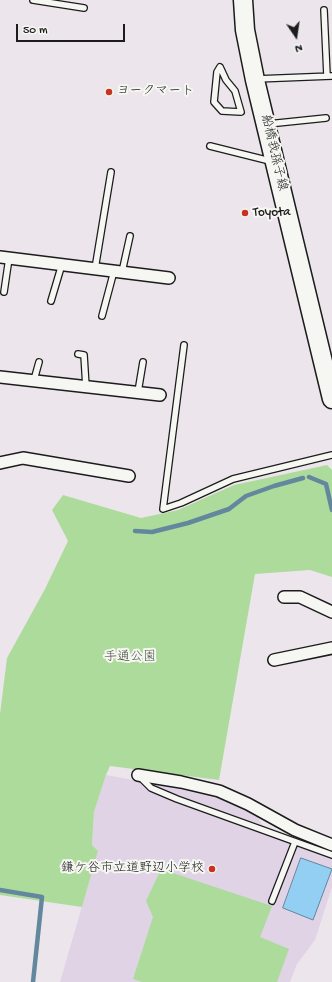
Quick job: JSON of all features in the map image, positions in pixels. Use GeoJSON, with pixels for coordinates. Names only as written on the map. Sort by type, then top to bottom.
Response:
{"type":"FeatureCollection","features":[{"type":"Feature","properties":{"kind":"main road","name":"船橋我孫子線"},"geometry":{"type":"LineString","coordinates":[[243,0],[245,30],[255,80],[332,399]]}},
{"type":"Feature","properties":{"kind":"street"},"geometry":{"type":"LineString","coordinates":[[5,257],[169,278]]}},
{"type":"Feature","properties":{"kind":"street"},"geometry":{"type":"LineString","coordinates":[[0,377],[160,395]]}},
{"type":"Feature","properties":{"kind":"street"},"geometry":{"type":"LineString","coordinates":[[0,463],[23,458],[128,476]]}},
{"type":"Feature","properties":{"kind":"street"},"geometry":{"type":"LineString","coordinates":[[284,596],[300,597],[332,612]]}},
{"type":"Feature","properties":{"kind":"street"},"geometry":{"type":"LineString","coordinates":[[274,660],[332,648]]}},
{"type":"Feature","properties":{"kind":"street"},"geometry":{"type":"LineString","coordinates":[[138,775],[219,790],[295,830],[332,845]]}},
{"type":"Feature","properties":{"kind":"lane"},"geometry":{"type":"LineString","coordinates":[[33,0],[84,8]]}},
{"type":"Feature","properties":{"kind":"lane"},"geometry":{"type":"LineString","coordinates":[[255,80],[329,76],[324,10]]}},
{"type":"Feature","properties":{"kind":"lane"},"geometry":{"type":"LineString","coordinates":[[220,68],[226,80],[235,91],[240,112],[222,111],[214,102],[217,72],[220,68]]}},
{"type":"Feature","properties":{"kind":"lane"},"geometry":{"type":"LineString","coordinates":[[266,124],[326,118]]}},
{"type":"Feature","properties":{"kind":"lane"},"geometry":{"type":"LineString","coordinates":[[210,146],[275,162]]}},
{"type":"Feature","properties":{"kind":"lane"},"geometry":{"type":"LineString","coordinates":[[95,269],[111,172]]}},
{"type":"Feature","properties":{"kind":"lane"},"geometry":{"type":"LineString","coordinates":[[102,316],[130,236]]}},
{"type":"Feature","properties":{"kind":"lane"},"geometry":{"type":"LineString","coordinates":[[4,292],[5,257]]}},
{"type":"Feature","properties":{"kind":"lane"},"geometry":{"type":"LineString","coordinates":[[51,301],[62,264]]}},
{"type":"Feature","properties":{"kind":"lane"},"geometry":{"type":"LineString","coordinates":[[184,344],[163,509],[181,503],[233,479],[332,456]]}},
{"type":"Feature","properties":{"kind":"lane"},"geometry":{"type":"LineString","coordinates":[[78,354],[84,355],[86,387]]}},
{"type":"Feature","properties":{"kind":"lane"},"geometry":{"type":"LineString","coordinates":[[34,380],[39,362]]}},
{"type":"Feature","properties":{"kind":"lane"},"geometry":{"type":"LineString","coordinates":[[138,392],[144,362]]}},
{"type":"Feature","properties":{"kind":"lane"},"geometry":{"type":"LineString","coordinates":[[138,775],[151,788],[177,799],[332,855]]}},
{"type":"Feature","properties":{"kind":"lane"},"geometry":{"type":"LineString","coordinates":[[272,901],[295,842]]}},
{"type":"Feature","properties":{"kind":"shaded area","name":"鎌ケ谷市立道野辺小学校"},"geometry":{"type":"Polygon","coordinates":[[[106,775],[222,796],[255,812],[262,825],[332,851],[332,887],[315,940],[297,964],[290,982],[60,982],[98,851],[92,845],[94,812],[106,775]]]}},
{"type":"Feature","properties":{"kind":"green space","name":"手通公園"},"geometry":{"type":"Polygon","coordinates":[[[327,465],[332,470],[332,577],[310,570],[255,574],[219,780],[110,766],[94,812],[92,845],[98,851],[82,907],[0,895],[0,714],[7,658],[45,589],[68,541],[52,510],[63,495],[141,518],[178,510],[234,485],[327,465]]]}},
{"type":"Feature","properties":{"kind":"green space"},"geometry":{"type":"Polygon","coordinates":[[[161,869],[272,906],[260,937],[289,949],[277,982],[142,982],[133,979],[153,917],[146,901],[161,869]]]}},
{"type":"Feature","properties":{"kind":"water"},"geometry":{"type":"Polygon","coordinates":[[[301,858],[332,869],[313,920],[283,908],[301,858]]]}},
{"type":"Feature","properties":{"kind":"waterway"},"geometry":{"type":"LineString","coordinates":[[309,477],[326,484],[332,510]]}},
{"type":"Feature","properties":{"kind":"waterway"},"geometry":{"type":"LineString","coordinates":[[135,531],[152,532],[188,523],[229,509],[246,496],[303,478]]}},
{"type":"Feature","properties":{"kind":"waterway"},"geometry":{"type":"LineString","coordinates":[[0,890],[42,897],[33,982]]}},
{"type":"Feature","properties":{"kind":"place","name":"ヨークマート"},"geometry":{"type":"Point","coordinates":[109,92]}},
{"type":"Feature","properties":{"kind":"place","name":"Toyota"},"geometry":{"type":"Point","coordinates":[245,213]}},
{"type":"Feature","properties":{"kind":"place","name":"鎌ケ谷市立道野辺小学校"},"geometry":{"type":"Point","coordinates":[212,869]}}]}
